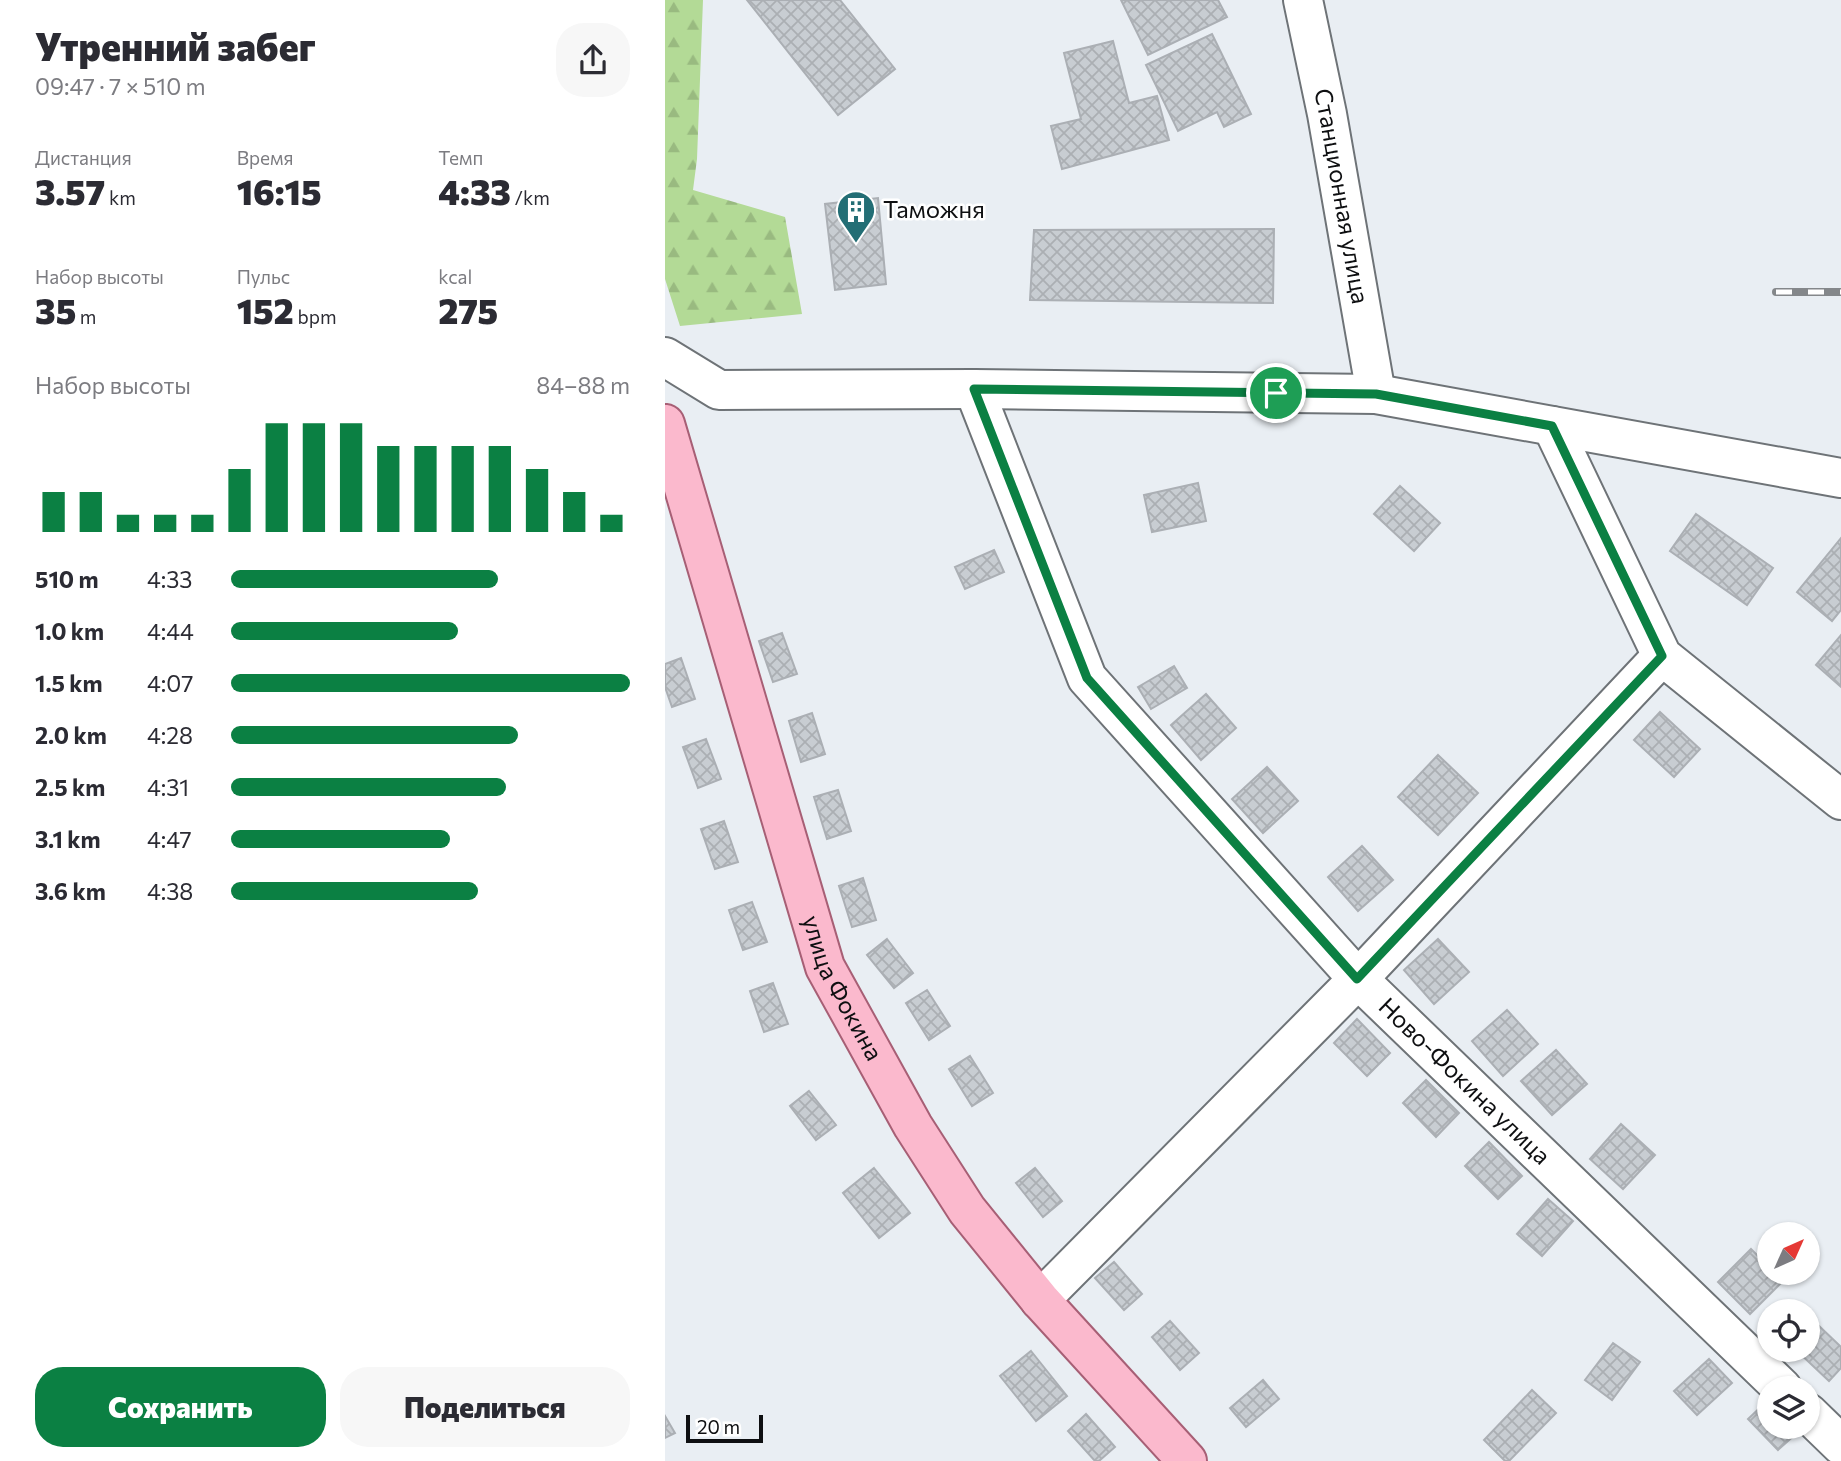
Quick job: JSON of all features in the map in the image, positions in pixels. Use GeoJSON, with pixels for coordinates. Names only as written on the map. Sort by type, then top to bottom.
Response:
{"type":"FeatureCollection","features":[{"type":"Feature","properties":{"kind":"main road","name":"улица Фокина"},"geometry":{"type":"LineString","coordinates":[[665,424],[825,967],[913,1126],[967,1210],[1040,1300],[1187,1461]]}},
{"type":"Feature","properties":{"kind":"street","name":"Станционная улица"},"geometry":{"type":"LineString","coordinates":[[1303,0],[1327,114],[1376,394]]}},
{"type":"Feature","properties":{"kind":"street"},"geometry":{"type":"LineString","coordinates":[[665,357],[719,390],[974,389],[1376,394],[1841,478]]}},
{"type":"Feature","properties":{"kind":"street","name":"Ново-Фокина улица"},"geometry":{"type":"LineString","coordinates":[[974,389],[1087,678],[1357,979],[1770,1376]]}},
{"type":"Feature","properties":{"kind":"street"},"geometry":{"type":"LineString","coordinates":[[1552,426],[1662,656],[1841,800]]}},
{"type":"Feature","properties":{"kind":"street"},"geometry":{"type":"LineString","coordinates":[[1040,1300],[1357,979],[1662,656]]}},
{"type":"Feature","properties":{"kind":"street"},"geometry":{"type":"LineString","coordinates":[[1820,1425],[1841,1445]]}},
{"type":"Feature","properties":{"kind":"green space"},"geometry":{"type":"Polygon","coordinates":[[[665,0],[703,0],[697,159],[693,190],[785,217],[802,314],[680,326],[665,279],[665,0]]]}},
{"type":"Feature","properties":{"kind":"building"},"geometry":{"type":"Polygon","coordinates":[[[747,0],[840,0],[895,69],[838,115],[747,0]]]}},
{"type":"Feature","properties":{"kind":"building"},"geometry":{"type":"Polygon","coordinates":[[[1121,0],[1218,0],[1227,17],[1148,55],[1121,0]]]}},
{"type":"Feature","properties":{"kind":"building"},"geometry":{"type":"Polygon","coordinates":[[[1212,34],[1251,114],[1224,127],[1217,112],[1178,131],[1146,65],[1212,34]]]}},
{"type":"Feature","properties":{"kind":"building"},"geometry":{"type":"Polygon","coordinates":[[[1113,41],[1129,103],[1157,96],[1169,140],[1062,169],[1051,126],[1081,119],[1064,53],[1113,41]]]}},
{"type":"Feature","properties":{"kind":"building","name":"Таможня"},"geometry":{"type":"Polygon","coordinates":[[[878,198],[886,284],[835,290],[825,204],[878,198]]]}},
{"type":"Feature","properties":{"kind":"building"},"geometry":{"type":"Polygon","coordinates":[[[1274,229],[1273,303],[1030,300],[1034,230],[1274,229]]]}},
{"type":"Feature","properties":{"kind":"building"},"geometry":{"type":"Polygon","coordinates":[[[1198,483],[1206,521],[1152,532],[1144,495],[1198,483]]]}},
{"type":"Feature","properties":{"kind":"building"},"geometry":{"type":"Polygon","coordinates":[[[1400,486],[1440,523],[1414,551],[1374,514],[1400,486]]]}},
{"type":"Feature","properties":{"kind":"building"},"geometry":{"type":"Polygon","coordinates":[[[1696,514],[1773,568],[1747,605],[1670,551],[1696,514]]]}},
{"type":"Feature","properties":{"kind":"building"},"geometry":{"type":"Polygon","coordinates":[[[1841,538],[1841,610],[1832,621],[1797,592],[1841,538]]]}},
{"type":"Feature","properties":{"kind":"building"},"geometry":{"type":"Polygon","coordinates":[[[994,550],[1004,572],[965,589],[955,567],[994,550]]]}},
{"type":"Feature","properties":{"kind":"building"},"geometry":{"type":"Polygon","coordinates":[[[782,633],[797,674],[773,682],[759,641],[782,633]]]}},
{"type":"Feature","properties":{"kind":"building"},"geometry":{"type":"Polygon","coordinates":[[[1841,635],[1841,687],[1816,665],[1841,635]]]}},
{"type":"Feature","properties":{"kind":"building"},"geometry":{"type":"Polygon","coordinates":[[[681,658],[695,699],[672,707],[665,687],[665,664],[681,658]]]}},
{"type":"Feature","properties":{"kind":"building"},"geometry":{"type":"Polygon","coordinates":[[[1174,666],[1187,688],[1151,709],[1138,687],[1174,666]]]}},
{"type":"Feature","properties":{"kind":"building"},"geometry":{"type":"Polygon","coordinates":[[[1206,694],[1236,728],[1201,760],[1171,725],[1206,694]]]}},
{"type":"Feature","properties":{"kind":"building"},"geometry":{"type":"Polygon","coordinates":[[[1660,712],[1700,749],[1674,777],[1634,740],[1660,712]]]}},
{"type":"Feature","properties":{"kind":"building"},"geometry":{"type":"Polygon","coordinates":[[[812,713],[825,754],[801,762],[789,721],[812,713]]]}},
{"type":"Feature","properties":{"kind":"building"},"geometry":{"type":"Polygon","coordinates":[[[706,739],[721,779],[698,788],[683,747],[706,739]]]}},
{"type":"Feature","properties":{"kind":"building"},"geometry":{"type":"Polygon","coordinates":[[[1438,755],[1478,793],[1438,835],[1398,797],[1438,755]]]}},
{"type":"Feature","properties":{"kind":"building"},"geometry":{"type":"Polygon","coordinates":[[[1267,767],[1298,801],[1263,833],[1232,799],[1267,767]]]}},
{"type":"Feature","properties":{"kind":"building"},"geometry":{"type":"Polygon","coordinates":[[[838,790],[851,831],[827,839],[814,797],[838,790]]]}},
{"type":"Feature","properties":{"kind":"building"},"geometry":{"type":"Polygon","coordinates":[[[724,821],[738,862],[715,869],[701,829],[724,821]]]}},
{"type":"Feature","properties":{"kind":"building"},"geometry":{"type":"Polygon","coordinates":[[[1362,846],[1393,880],[1358,911],[1328,877],[1362,846]]]}},
{"type":"Feature","properties":{"kind":"building"},"geometry":{"type":"Polygon","coordinates":[[[863,878],[876,920],[852,927],[839,886],[863,878]]]}},
{"type":"Feature","properties":{"kind":"building"},"geometry":{"type":"Polygon","coordinates":[[[752,902],[767,942],[743,950],[729,910],[752,902]]]}},
{"type":"Feature","properties":{"kind":"building"},"geometry":{"type":"Polygon","coordinates":[[[887,939],[913,973],[894,988],[867,955],[887,939]]]}},
{"type":"Feature","properties":{"kind":"building"},"geometry":{"type":"Polygon","coordinates":[[[1438,939],[1469,972],[1434,1004],[1404,970],[1438,939]]]}},
{"type":"Feature","properties":{"kind":"building"},"geometry":{"type":"Polygon","coordinates":[[[773,983],[788,1024],[764,1032],[750,991],[773,983]]]}},
{"type":"Feature","properties":{"kind":"building"},"geometry":{"type":"Polygon","coordinates":[[[927,990],[950,1026],[929,1040],[906,1003],[927,990]]]}},
{"type":"Feature","properties":{"kind":"building"},"geometry":{"type":"Polygon","coordinates":[[[1507,1010],[1538,1044],[1503,1076],[1472,1041],[1507,1010]]]}},
{"type":"Feature","properties":{"kind":"building"},"geometry":{"type":"Polygon","coordinates":[[[1357,1019],[1390,1053],[1367,1076],[1334,1043],[1357,1019]]]}},
{"type":"Feature","properties":{"kind":"building"},"geometry":{"type":"Polygon","coordinates":[[[1556,1050],[1587,1084],[1552,1115],[1521,1081],[1556,1050]]]}},
{"type":"Feature","properties":{"kind":"building"},"geometry":{"type":"Polygon","coordinates":[[[970,1056],[993,1093],[972,1106],[949,1069],[970,1056]]]}},
{"type":"Feature","properties":{"kind":"building"},"geometry":{"type":"Polygon","coordinates":[[[1426,1080],[1459,1113],[1436,1137],[1403,1103],[1426,1080]]]}},
{"type":"Feature","properties":{"kind":"building"},"geometry":{"type":"Polygon","coordinates":[[[809,1091],[836,1125],[816,1140],[790,1106],[809,1091]]]}},
{"type":"Feature","properties":{"kind":"building"},"geometry":{"type":"Polygon","coordinates":[[[1621,1124],[1655,1155],[1623,1189],[1590,1159],[1621,1124]]]}},
{"type":"Feature","properties":{"kind":"building"},"geometry":{"type":"Polygon","coordinates":[[[1489,1142],[1522,1176],[1498,1199],[1465,1166],[1489,1142]]]}},
{"type":"Feature","properties":{"kind":"building"},"geometry":{"type":"Polygon","coordinates":[[[874,1168],[910,1213],[879,1238],[843,1193],[874,1168]]]}},
{"type":"Feature","properties":{"kind":"building"},"geometry":{"type":"Polygon","coordinates":[[[1035,1168],[1062,1201],[1043,1217],[1016,1183],[1035,1168]]]}},
{"type":"Feature","properties":{"kind":"building"},"geometry":{"type":"Polygon","coordinates":[[[1548,1199],[1573,1221],[1542,1256],[1517,1234],[1548,1199]]]}},
{"type":"Feature","properties":{"kind":"building"},"geometry":{"type":"Polygon","coordinates":[[[1751,1249],[1757,1255],[1757,1285],[1779,1285],[1765,1299],[1757,1299],[1757,1307],[1750,1314],[1718,1282],[1751,1249]]]}},
{"type":"Feature","properties":{"kind":"building"},"geometry":{"type":"Polygon","coordinates":[[[1114,1262],[1142,1294],[1124,1310],[1095,1278],[1114,1262]]]}},
{"type":"Feature","properties":{"kind":"building"},"geometry":{"type":"Polygon","coordinates":[[[1170,1321],[1199,1353],[1180,1370],[1152,1337],[1170,1321]]]}},
{"type":"Feature","properties":{"kind":"building"},"geometry":{"type":"Polygon","coordinates":[[[1820,1327],[1841,1347],[1841,1368],[1829,1381],[1809,1362],[1820,1362],[1820,1327]]]}},
{"type":"Feature","properties":{"kind":"building"},"geometry":{"type":"Polygon","coordinates":[[[1613,1343],[1640,1362],[1612,1400],[1585,1380],[1613,1343]]]}},
{"type":"Feature","properties":{"kind":"building"},"geometry":{"type":"Polygon","coordinates":[[[1031,1351],[1067,1396],[1036,1421],[1000,1376],[1031,1351]]]}},
{"type":"Feature","properties":{"kind":"building"},"geometry":{"type":"Polygon","coordinates":[[[1709,1359],[1732,1383],[1697,1415],[1674,1391],[1709,1359]]]}},
{"type":"Feature","properties":{"kind":"building"},"geometry":{"type":"Polygon","coordinates":[[[1263,1380],[1279,1399],[1246,1427],[1230,1408],[1263,1380]]]}},
{"type":"Feature","properties":{"kind":"building"},"geometry":{"type":"Polygon","coordinates":[[[1532,1390],[1556,1413],[1509,1461],[1505,1461],[1484,1440],[1532,1390]]]}},
{"type":"Feature","properties":{"kind":"building"},"geometry":{"type":"Polygon","coordinates":[[[1757,1410],[1757,1428],[1748,1419],[1757,1410]]]}},
{"type":"Feature","properties":{"kind":"building"},"geometry":{"type":"Polygon","coordinates":[[[1086,1414],[1115,1447],[1099,1461],[1095,1461],[1068,1431],[1086,1414]]]}},
{"type":"Feature","properties":{"kind":"building"},"geometry":{"type":"Polygon","coordinates":[[[665,1416],[675,1433],[665,1438],[665,1416]]]}},
{"type":"Feature","properties":{"kind":"building"},"geometry":{"type":"Polygon","coordinates":[[[1767,1439],[1790,1439],[1778,1450],[1767,1439]]]}},
{"type":"Feature","properties":{"kind":"railway"},"geometry":{"type":"LineString","coordinates":[[1776,292],[1841,292]]}},
{"type":"Feature","properties":{"kind":"place","name":"Таможня"},"geometry":{"type":"Point","coordinates":[856,244]}},
{"type":"Feature","properties":{"kind":"route"},"geometry":{"type":"LineString","coordinates":[[974,389],[1276,393],[1376,394],[1552,426],[1662,656],[1357,979],[1087,678],[974,389]]}}]}
